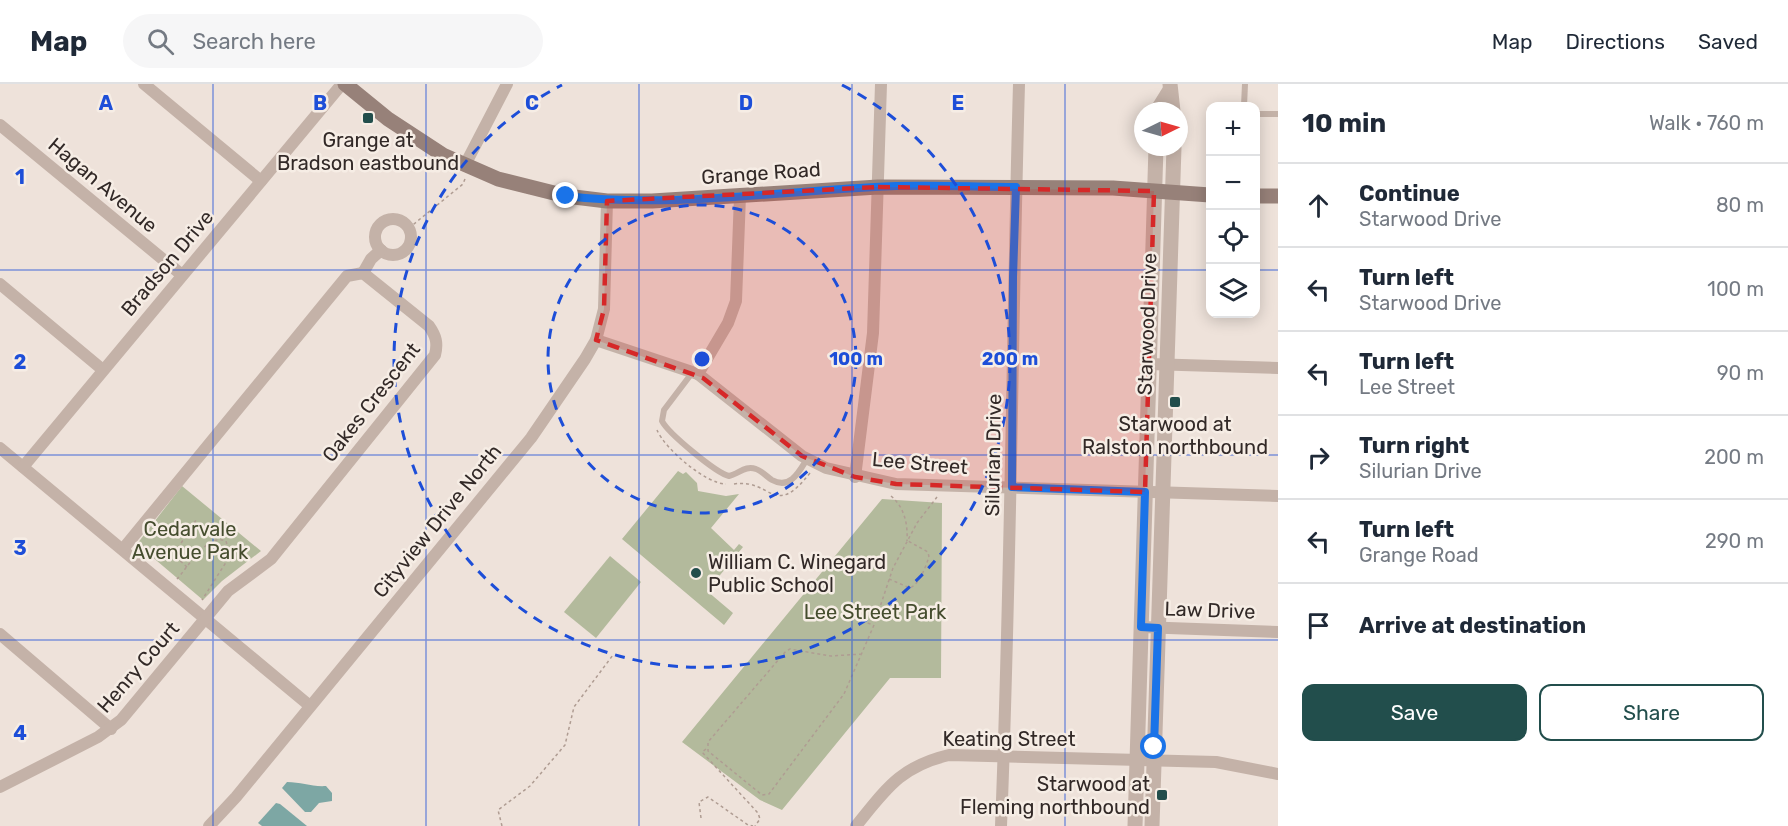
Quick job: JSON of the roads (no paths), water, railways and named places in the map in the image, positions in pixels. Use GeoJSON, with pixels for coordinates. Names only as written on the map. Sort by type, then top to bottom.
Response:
{"type":"FeatureCollection","features":[{"type":"Feature","properties":{"kind":"main road","name":"Grange Road"},"geometry":{"type":"LineString","coordinates":[[343,84],[423,144],[467,166],[527,188],[607,201],[740,196],[878,187],[1154,190],[1206,195]]}},
{"type":"Feature","properties":{"kind":"main road"},"geometry":{"type":"LineString","coordinates":[[1260,196],[1278,196]]}},
{"type":"Feature","properties":{"kind":"street"},"geometry":{"type":"LineString","coordinates":[[144,84],[261,181]]}},
{"type":"Feature","properties":{"kind":"street","name":"Bradson Drive"},"geometry":{"type":"LineString","coordinates":[[23,467],[343,84]]}},
{"type":"Feature","properties":{"kind":"street"},"geometry":{"type":"LineString","coordinates":[[467,166],[507,84]]}},
{"type":"Feature","properties":{"kind":"street"},"geometry":{"type":"LineString","coordinates":[[855,477],[873,333],[881,84]]}},
{"type":"Feature","properties":{"kind":"street","name":"Silurian Drive"},"geometry":{"type":"LineString","coordinates":[[1001,826],[1012,487],[1013,277],[1019,84]]}},
{"type":"Feature","properties":{"kind":"street"},"geometry":{"type":"LineString","coordinates":[[1162,102],[1170,87]]}},
{"type":"Feature","properties":{"kind":"street"},"geometry":{"type":"LineString","coordinates":[[1170,87],[1172,102]]}},
{"type":"Feature","properties":{"kind":"street","name":"Hagan Avenue"},"geometry":{"type":"LineString","coordinates":[[0,124],[182,275]]}},
{"type":"Feature","properties":{"kind":"street","name":"Starwood Drive"},"geometry":{"type":"LineString","coordinates":[[1135,826],[1156,156]]}},
{"type":"Feature","properties":{"kind":"street","name":"Starwood Drive"},"geometry":{"type":"LineString","coordinates":[[1152,826],[1174,156]]}},
{"type":"Feature","properties":{"kind":"street"},"geometry":{"type":"LineString","coordinates":[[695,373],[728,322],[736,301],[740,196]]}},
{"type":"Feature","properties":{"kind":"street","name":"Cityview Drive North"},"geometry":{"type":"LineString","coordinates":[[209,826],[236,797],[531,438],[596,340],[604,309],[607,201]]}},
{"type":"Feature","properties":{"kind":"street"},"geometry":{"type":"LineString","coordinates":[[397,219],[409,228],[411,240],[406,250],[396,255],[381,250],[376,234],[381,224],[397,219]]}},
{"type":"Feature","properties":{"kind":"street"},"geometry":{"type":"LineString","coordinates":[[123,549],[340,283],[347,276],[363,273],[371,259],[381,250]]}},
{"type":"Feature","properties":{"kind":"street","name":"Oakes Crescent"},"geometry":{"type":"LineString","coordinates":[[205,618],[228,591],[271,559],[435,356],[437,345],[435,335],[429,326],[363,273]]}},
{"type":"Feature","properties":{"kind":"street"},"geometry":{"type":"LineString","coordinates":[[0,284],[103,370]]}},
{"type":"Feature","properties":{"kind":"street","name":"Lee Street"},"geometry":{"type":"LineString","coordinates":[[596,340],[695,373],[807,459],[855,477],[896,484],[1278,496]]}},
{"type":"Feature","properties":{"kind":"street"},"geometry":{"type":"LineString","coordinates":[[1149,364],[1278,368]]}},
{"type":"Feature","properties":{"kind":"street"},"geometry":{"type":"LineString","coordinates":[[0,448],[310,706]]}},
{"type":"Feature","properties":{"kind":"street","name":"Henry Court"},"geometry":{"type":"LineString","coordinates":[[0,787],[111,729],[132,707],[205,618]]}},
{"type":"Feature","properties":{"kind":"street","name":"Law Drive"},"geometry":{"type":"LineString","coordinates":[[1141,627],[1278,632]]}},
{"type":"Feature","properties":{"kind":"street"},"geometry":{"type":"LineString","coordinates":[[0,634],[111,729]]}},
{"type":"Feature","properties":{"kind":"street","name":"Keating Street"},"geometry":{"type":"LineString","coordinates":[[856,826],[880,796],[905,772],[925,761],[949,755],[1232,764],[1278,774]]}},
{"type":"Feature","properties":{"kind":"lane"},"geometry":{"type":"LineString","coordinates":[[1244,102],[1245,84]]}},
{"type":"Feature","properties":{"kind":"lane"},"geometry":{"type":"LineString","coordinates":[[1260,114],[1278,114]]}},
{"type":"Feature","properties":{"kind":"lane"},"geometry":{"type":"LineString","coordinates":[[695,373],[664,410],[662,421],[669,430],[719,471],[729,476],[744,469],[757,469],[775,482],[783,483],[794,478],[807,459]]}},
{"type":"Feature","properties":{"kind":"water"},"geometry":{"type":"Polygon","coordinates":[[[287,782],[326,786],[332,793],[332,801],[319,803],[311,812],[305,812],[282,788],[287,782]]]}},
{"type":"Feature","properties":{"kind":"water"},"geometry":{"type":"Polygon","coordinates":[[[276,803],[307,826],[262,826],[258,823],[276,803]]]}},
{"type":"Feature","properties":{"kind":"place","name":"Grange at Bradson eastbound"},"geometry":{"type":"Point","coordinates":[368,118]}},
{"type":"Feature","properties":{"kind":"place","name":"Starwood at Ralston northbound"},"geometry":{"type":"Point","coordinates":[1175,402]}},
{"type":"Feature","properties":{"kind":"place","name":"William C. Winegard Public School"},"geometry":{"type":"Point","coordinates":[696,573]}},
{"type":"Feature","properties":{"kind":"place","name":"Starwood at Fleming northbound"},"geometry":{"type":"Point","coordinates":[1162,795]}},
{"type":"Feature","properties":{"kind":"park label","name":"Cedarvale Avenue Park"},"geometry":{"type":"Point","coordinates":[190,540]}},
{"type":"Feature","properties":{"kind":"park label","name":"Lee Street Park"},"geometry":{"type":"Point","coordinates":[875,612]}}]}
